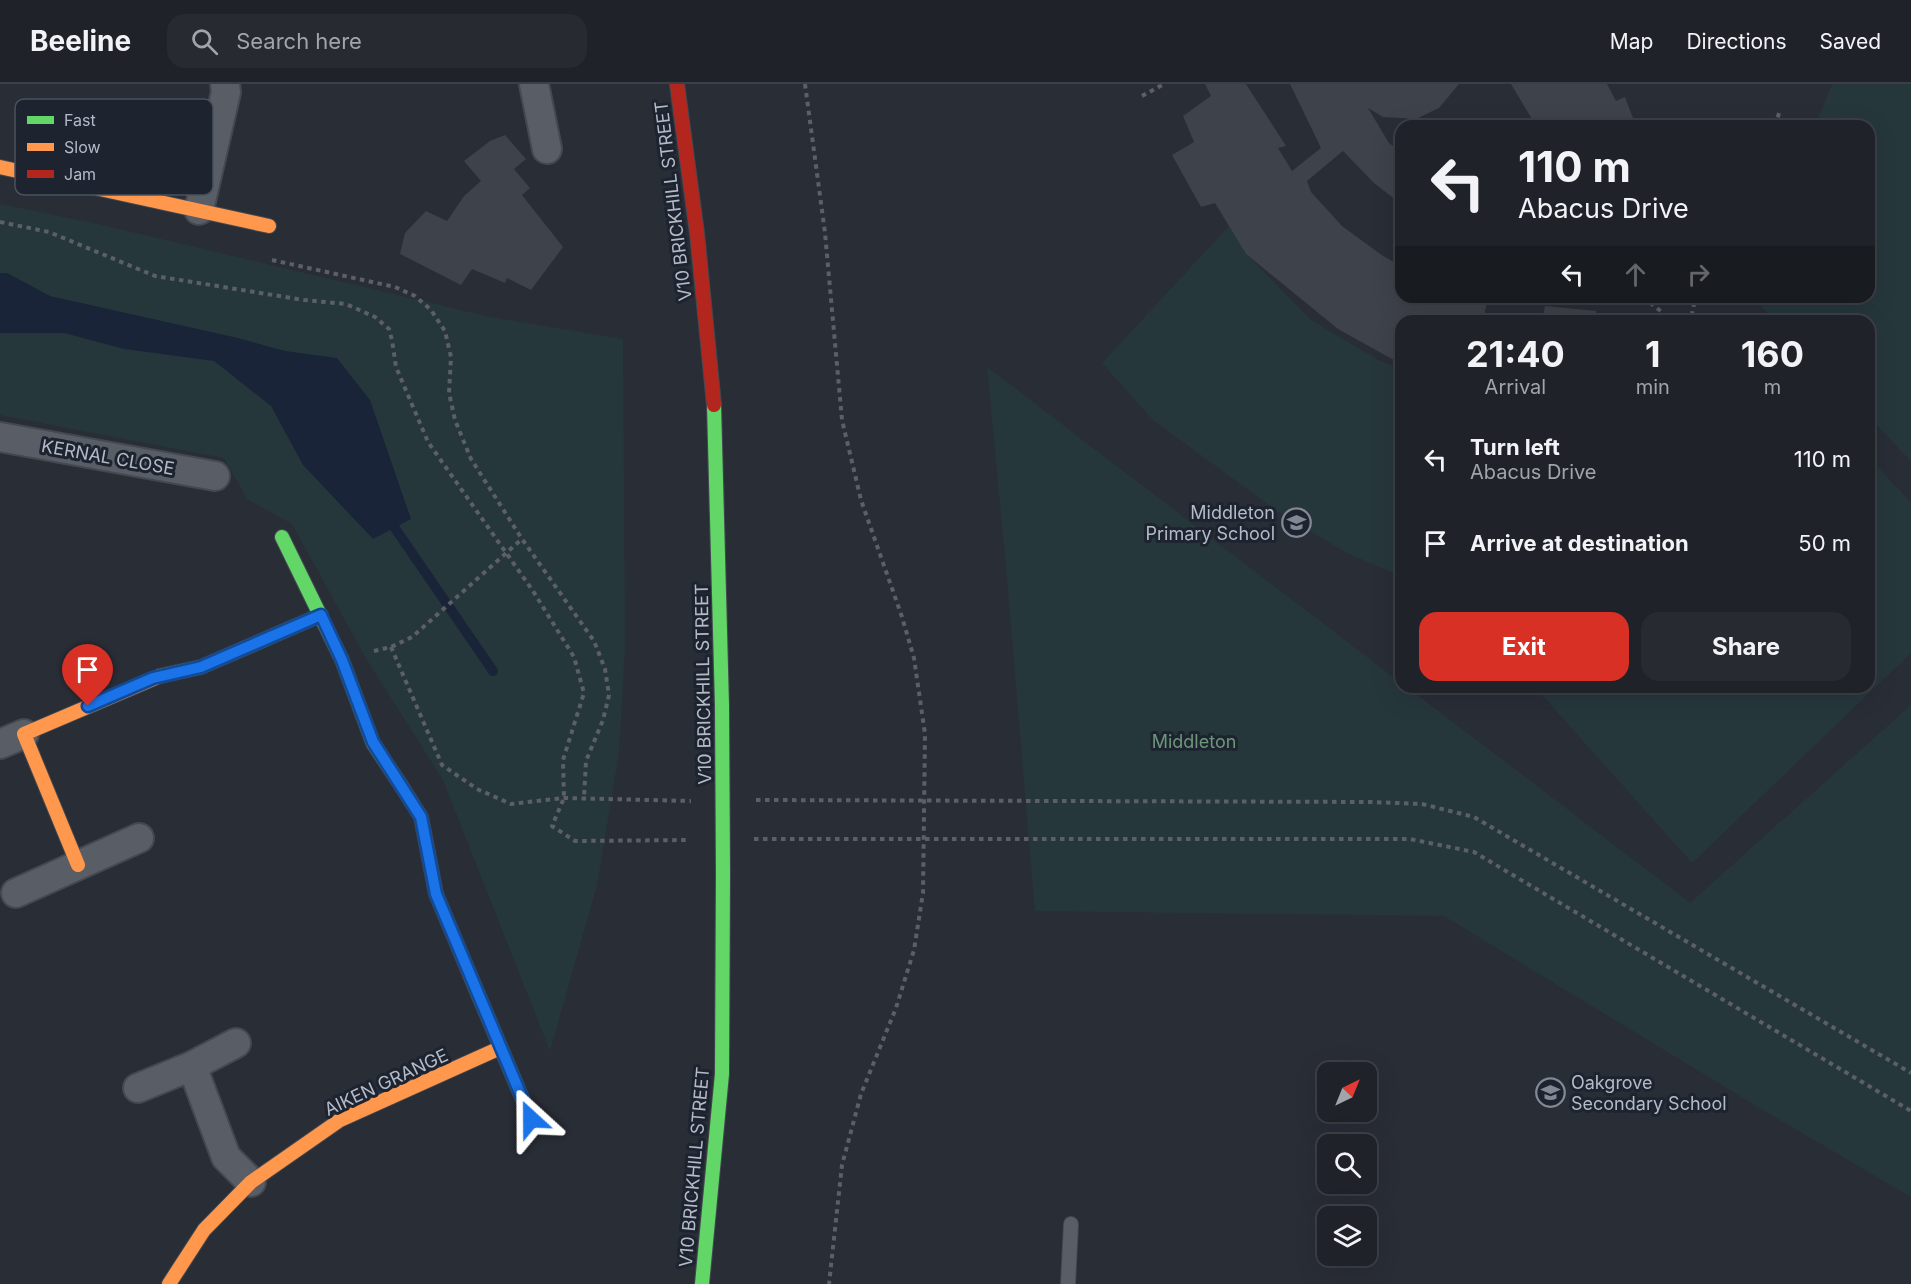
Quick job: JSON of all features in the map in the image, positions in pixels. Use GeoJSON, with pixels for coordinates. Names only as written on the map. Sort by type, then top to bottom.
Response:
{"type":"FeatureCollection","features":[{"type":"Feature","properties":{"kind":"street"},"geometry":{"type":"LineString","coordinates":[[213,149],[226,92],[225,84]]}},
{"type":"Feature","properties":{"kind":"street"},"geometry":{"type":"LineString","coordinates":[[534,84],[547,149]]}},
{"type":"Feature","properties":{"kind":"street","name":"V10 BRICKHILL STREET"},"geometry":{"type":"LineString","coordinates":[[677,84],[697,233],[714,404],[722,706],[722,1074],[702,1284]]}},
{"type":"Feature","properties":{"kind":"street"},"geometry":{"type":"LineString","coordinates":[[0,167],[15,170]]}},
{"type":"Feature","properties":{"kind":"street"},"geometry":{"type":"LineString","coordinates":[[130,195],[269,226]]}},
{"type":"Feature","properties":{"kind":"street"},"geometry":{"type":"LineString","coordinates":[[199,210],[202,195]]}},
{"type":"Feature","properties":{"kind":"street","name":"KERNAL CLOSE"},"geometry":{"type":"LineString","coordinates":[[0,437],[215,476]]}},
{"type":"Feature","properties":{"kind":"street"},"geometry":{"type":"LineString","coordinates":[[282,537],[342,660],[373,742],[421,817],[436,894],[531,1119]]}},
{"type":"Feature","properties":{"kind":"street"},"geometry":{"type":"LineString","coordinates":[[78,865],[12,739],[153,678],[201,667],[321,615]]}},
{"type":"Feature","properties":{"kind":"street"},"geometry":{"type":"LineString","coordinates":[[16,892],[140,838]]}},
{"type":"Feature","properties":{"kind":"street"},"geometry":{"type":"LineString","coordinates":[[138,1088],[192,1066],[236,1043]]}},
{"type":"Feature","properties":{"kind":"street","name":"AIKEN GRANGE"},"geometry":{"type":"LineString","coordinates":[[169,1284],[204,1230],[251,1182],[340,1120],[500,1048]]}},
{"type":"Feature","properties":{"kind":"street"},"geometry":{"type":"LineString","coordinates":[[192,1066],[226,1157],[251,1182]]}},
{"type":"Feature","properties":{"kind":"lane"},"geometry":{"type":"LineString","coordinates":[[1068,1284],[1071,1224]]}},
{"type":"Feature","properties":{"kind":"path"},"geometry":{"type":"LineString","coordinates":[[805,84],[825,233],[842,420],[861,500],[914,658],[925,734],[925,838],[922,893],[914,950],[896,1008],[861,1094],[842,1165],[829,1284]]}},
{"type":"Feature","properties":{"kind":"path"},"geometry":{"type":"LineString","coordinates":[[1142,96],[1164,84]]}},
{"type":"Feature","properties":{"kind":"path"},"geometry":{"type":"LineString","coordinates":[[1777,120],[1780,110]]}},
{"type":"Feature","properties":{"kind":"path"},"geometry":{"type":"LineString","coordinates":[[0,222],[49,232],[155,276],[304,300],[346,304],[375,317],[388,329],[396,367],[428,442],[506,552],[574,657],[584,693],[563,760],[564,798],[552,826],[575,841],[692,840]]}},
{"type":"Feature","properties":{"kind":"path"},"geometry":{"type":"LineString","coordinates":[[267,259],[395,287],[415,296],[431,310],[445,331],[450,357],[449,393],[459,430],[471,459],[522,539],[594,641],[604,669],[609,695],[603,720],[586,761],[584,798]]}},
{"type":"Feature","properties":{"kind":"path"},"geometry":{"type":"LineString","coordinates":[[1651,303],[1665,315]]}},
{"type":"Feature","properties":{"kind":"path"},"geometry":{"type":"LineString","coordinates":[[1691,315],[1694,304]]}},
{"type":"Feature","properties":{"kind":"path"},"geometry":{"type":"LineString","coordinates":[[342,660],[391,647],[412,637],[522,539]]}},
{"type":"Feature","properties":{"kind":"path"},"geometry":{"type":"LineString","coordinates":[[391,647],[442,765],[477,789],[511,804],[564,798],[693,801]]}},
{"type":"Feature","properties":{"kind":"path"},"geometry":{"type":"LineString","coordinates":[[748,800],[1422,804],[1474,817],[1911,1073]]}},
{"type":"Feature","properties":{"kind":"path"},"geometry":{"type":"LineString","coordinates":[[750,839],[1410,838],[1474,852],[1911,1111]]}},
{"type":"Feature","properties":{"kind":"green space"},"geometry":{"type":"Polygon","coordinates":[[[1832,84],[1911,84],[1911,461],[1875,423],[1875,315],[1769,315],[1758,303],[1875,303],[1875,120],[1817,120],[1832,84]]]}},
{"type":"Feature","properties":{"kind":"green space"},"geometry":{"type":"Polygon","coordinates":[[[0,204],[98,224],[490,317],[623,339],[625,646],[619,752],[597,885],[550,1051],[443,780],[367,660],[292,524],[247,499],[224,458],[0,415],[0,204]]]}},
{"type":"Feature","properties":{"kind":"green space"},"geometry":{"type":"Polygon","coordinates":[[[1229,226],[1246,254],[1311,320],[1378,360],[1395,367],[1395,573],[1347,553],[1278,512],[1152,419],[1102,363],[1229,226]]]}},
{"type":"Feature","properties":{"kind":"green space","name":"Middleton"},"geometry":{"type":"Polygon","coordinates":[[[987,367],[1395,678],[1395,693],[1415,693],[1690,903],[1911,705],[1911,1197],[1444,916],[1035,911],[987,367]]]}},
{"type":"Feature","properties":{"kind":"green space"},"geometry":{"type":"Polygon","coordinates":[[[1875,464],[1911,503],[1911,653],[1875,688],[1875,464]]]}},
{"type":"Feature","properties":{"kind":"green space"},"geometry":{"type":"Polygon","coordinates":[[[1540,693],[1869,693],[1692,863],[1540,693]]]}},
{"type":"Feature","properties":{"kind":"water"},"geometry":{"type":"Polygon","coordinates":[[[0,273],[7,273],[50,296],[238,338],[285,351],[337,358],[370,400],[411,519],[373,539],[303,465],[271,406],[214,361],[124,349],[64,333],[0,333],[0,273]]]}},
{"type":"Feature","properties":{"kind":"building"},"geometry":{"type":"Polygon","coordinates":[[[1205,84],[1246,84],[1286,146],[1278,148],[1292,171],[1321,148],[1290,84],[1459,84],[1439,108],[1416,119],[1383,117],[1368,108],[1389,143],[1395,148],[1395,199],[1374,183],[1343,151],[1307,181],[1311,192],[1342,226],[1395,263],[1395,303],[1487,303],[1484,315],[1395,315],[1395,361],[1338,329],[1246,254],[1215,203],[1201,207],[1172,155],[1194,142],[1183,116],[1211,96],[1205,84]]]}},
{"type":"Feature","properties":{"kind":"building"},"geometry":{"type":"Polygon","coordinates":[[[1511,84],[1607,84],[1616,101],[1625,97],[1634,120],[1532,120],[1511,84]]]}},
{"type":"Feature","properties":{"kind":"building"},"geometry":{"type":"Polygon","coordinates":[[[505,135],[526,159],[514,169],[530,188],[522,195],[563,247],[531,290],[507,278],[505,283],[472,269],[461,285],[400,254],[405,233],[426,211],[447,221],[464,196],[481,181],[464,161],[490,141],[505,135]]]}},
{"type":"Feature","properties":{"kind":"building"},"geometry":{"type":"Polygon","coordinates":[[[1676,303],[1718,303],[1718,304],[1676,303]]]}},
{"type":"Feature","properties":{"kind":"building"},"geometry":{"type":"Polygon","coordinates":[[[1545,306],[1596,311],[1596,315],[1543,315],[1545,306]]]}},
{"type":"Feature","properties":{"kind":"waterway"},"geometry":{"type":"LineString","coordinates":[[388,518],[493,671]]}},
{"type":"Feature","properties":{"kind":"traffic: fast"},"geometry":{"type":"LineString","coordinates":[[714,405],[722,706]]}},
{"type":"Feature","properties":{"kind":"traffic: fast"},"geometry":{"type":"LineString","coordinates":[[282,537],[342,660],[373,743],[402,787]]}},
{"type":"Feature","properties":{"kind":"traffic: fast"},"geometry":{"type":"LineString","coordinates":[[160,676],[201,667],[321,615]]}},
{"type":"Feature","properties":{"kind":"traffic: fast"},"geometry":{"type":"LineString","coordinates":[[722,706],[723,872]]}},
{"type":"Feature","properties":{"kind":"traffic: fast"},"geometry":{"type":"LineString","coordinates":[[702,1284],[722,1074],[723,872]]}},
{"type":"Feature","properties":{"kind":"traffic: slow"},"geometry":{"type":"LineString","coordinates":[[0,167],[15,170]]}},
{"type":"Feature","properties":{"kind":"traffic: slow"},"geometry":{"type":"LineString","coordinates":[[128,195],[269,226]]}},
{"type":"Feature","properties":{"kind":"traffic: slow"},"geometry":{"type":"LineString","coordinates":[[78,865],[24,734],[160,676]]}},
{"type":"Feature","properties":{"kind":"traffic: slow"},"geometry":{"type":"LineString","coordinates":[[470,975],[531,1119]]}},
{"type":"Feature","properties":{"kind":"traffic: slow"},"geometry":{"type":"LineString","coordinates":[[169,1284],[204,1230],[251,1182],[340,1120],[500,1048]]}},
{"type":"Feature","properties":{"kind":"traffic: jam"},"geometry":{"type":"LineString","coordinates":[[677,84],[697,233],[714,405]]}},
{"type":"Feature","properties":{"kind":"traffic: jam"},"geometry":{"type":"LineString","coordinates":[[402,787],[421,817],[436,894],[470,975]]}},
{"type":"Feature","properties":{"kind":"place","name":"Middleton Primary School"},"geometry":{"type":"Point","coordinates":[1296,522]}},
{"type":"Feature","properties":{"kind":"place","name":"Oakgrove Secondary School"},"geometry":{"type":"Point","coordinates":[1550,1092]}},
{"type":"Feature","properties":{"kind":"route"},"geometry":{"type":"LineString","coordinates":[[88,706],[153,678],[201,667],[321,615],[342,660],[373,742],[421,817],[436,894],[531,1119]]}}]}
